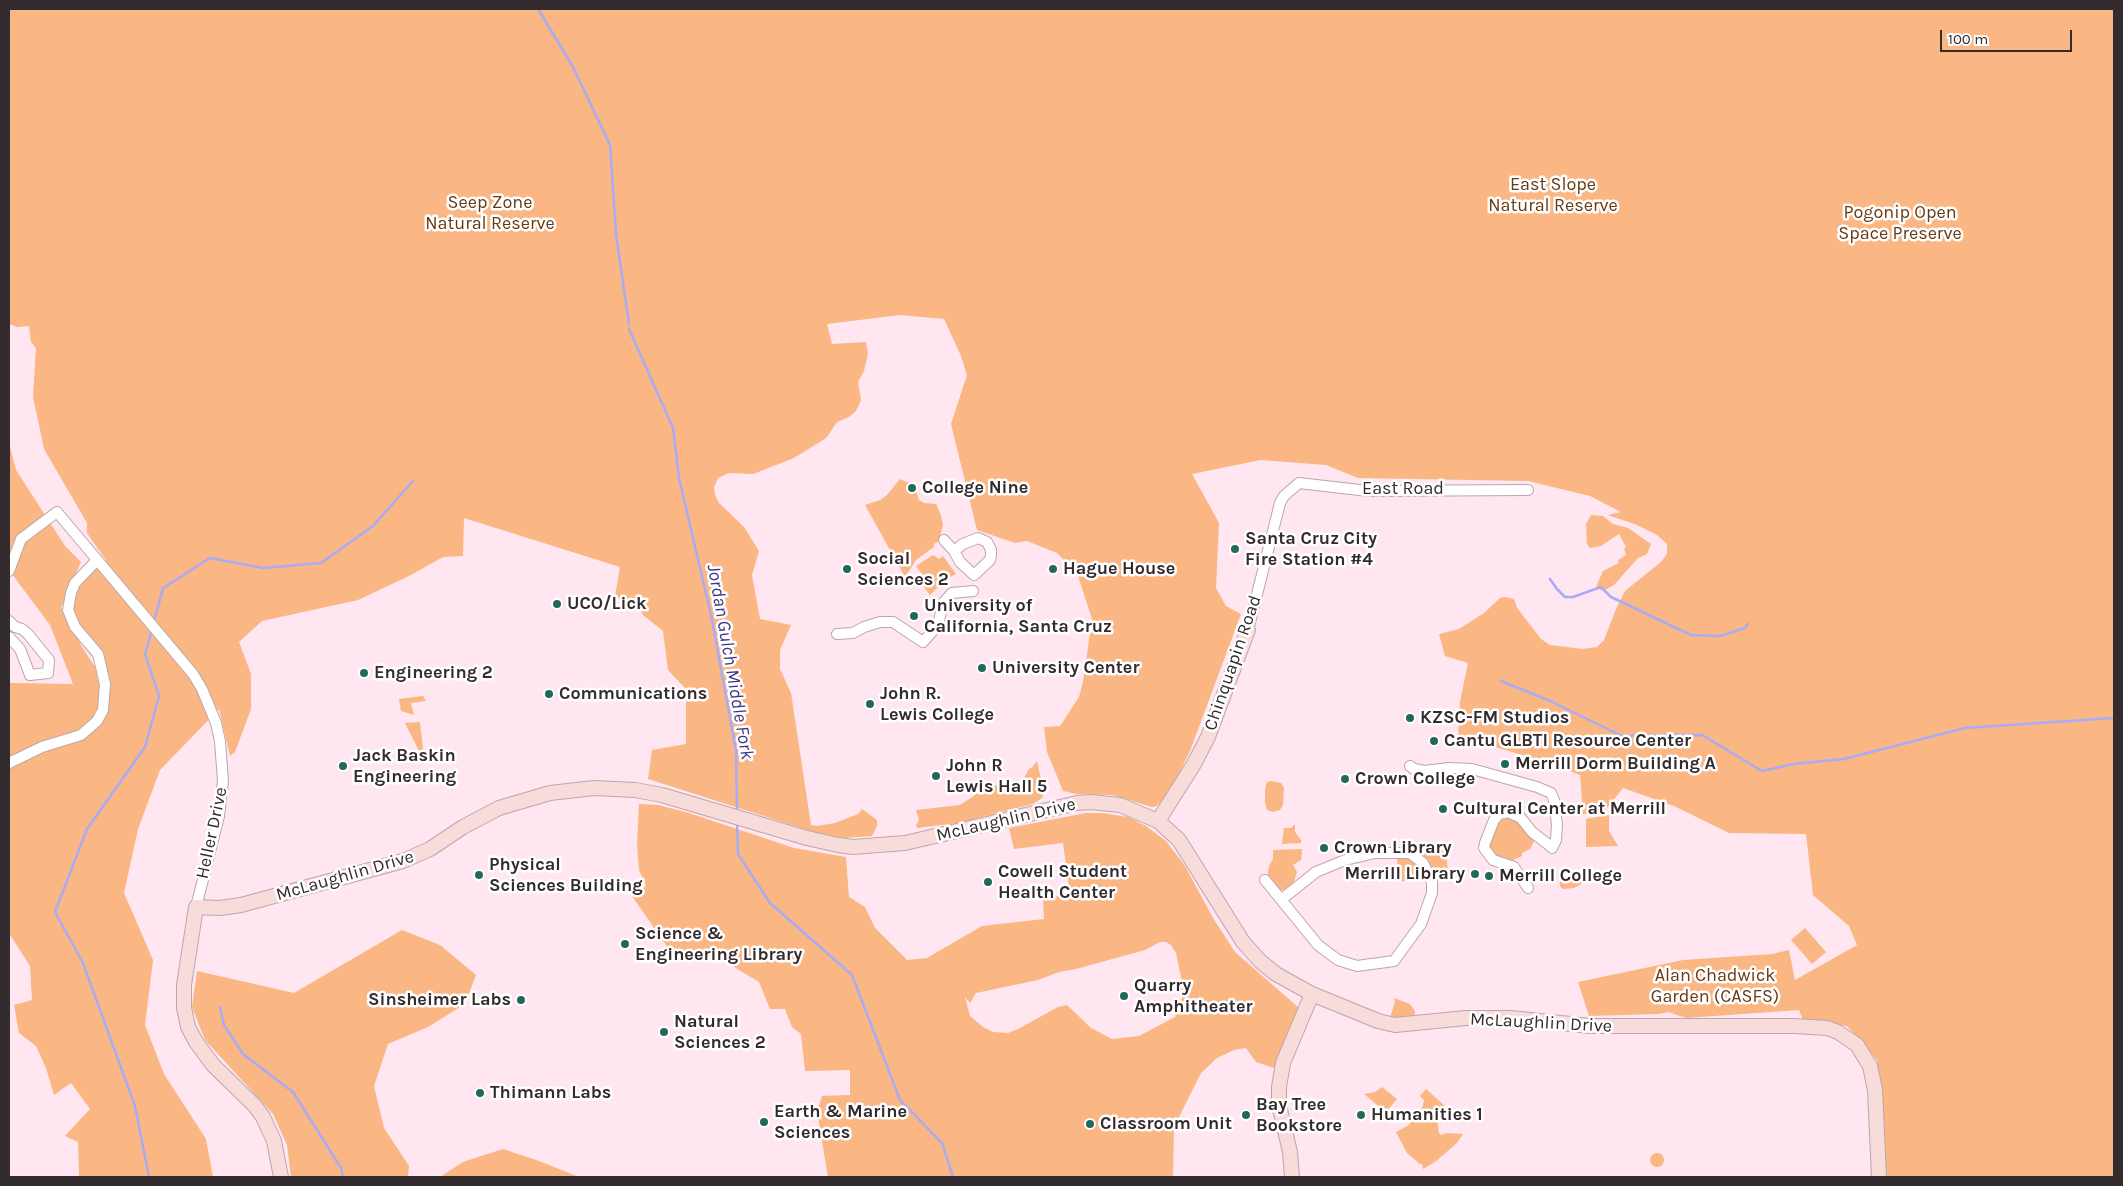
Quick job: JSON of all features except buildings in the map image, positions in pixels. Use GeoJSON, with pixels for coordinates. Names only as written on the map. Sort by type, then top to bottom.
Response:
{"type":"FeatureCollection","features":[{"type":"Feature","properties":{"kind":"main road","name":"Chinquapin Road"},"geometry":{"type":"LineString","coordinates":[[1158,821],[1194,764],[1208,737],[1248,630]]}},
{"type":"Feature","properties":{"kind":"main road","name":"McLaughlin Drive"},"geometry":{"type":"LineString","coordinates":[[196,907],[220,908],[240,905],[403,861],[430,849],[463,827],[499,808],[550,793],[610,788],[635,790],[682,801],[838,846],[885,846],[926,839],[1077,802],[1120,805],[1158,821],[1179,840],[1250,952],[1276,974],[1312,994],[1366,1017],[1395,1025],[1480,1018],[1510,1018],[1570,1025],[1615,1027],[1820,1027],[1838,1032],[1847,1037],[1864,1055],[1870,1066],[1874,1084],[1879,1177]]}},
{"type":"Feature","properties":{"kind":"main road","name":"Heller Drive"},"geometry":{"type":"LineString","coordinates":[[196,907],[184,986],[184,1008],[188,1027],[196,1042],[213,1065],[263,1116],[274,1141],[281,1177]]}},
{"type":"Feature","properties":{"kind":"main road"},"geometry":{"type":"LineString","coordinates":[[1292,1177],[1290,1152],[1279,1105],[1279,1087],[1285,1058],[1312,994]]}},
{"type":"Feature","properties":{"kind":"street","name":"East Road"},"geometry":{"type":"LineString","coordinates":[[1284,496],[1299,483],[1368,491],[1528,490]]}},
{"type":"Feature","properties":{"kind":"street","name":"Chinquapin Road"},"geometry":{"type":"LineString","coordinates":[[1248,630],[1276,516],[1284,496]]}},
{"type":"Feature","properties":{"kind":"street","name":"Heller Drive"},"geometry":{"type":"LineString","coordinates":[[9,571],[21,539],[56,512],[194,674],[202,688],[216,723],[223,764],[222,796],[196,907]]}},
{"type":"Feature","properties":{"kind":"street"},"geometry":{"type":"LineString","coordinates":[[944,540],[954,551],[960,562],[974,574],[990,560],[992,550],[983,539],[973,539],[954,551]]}},
{"type":"Feature","properties":{"kind":"street"},"geometry":{"type":"LineString","coordinates":[[9,763],[42,747],[81,735],[97,721],[103,710],[105,684],[98,654],[75,627],[68,610],[75,583],[97,560]]}},
{"type":"Feature","properties":{"kind":"street"},"geometry":{"type":"LineString","coordinates":[[837,634],[853,633],[880,622],[893,622],[923,642],[938,625],[943,603],[952,593],[973,591]]}},
{"type":"Feature","properties":{"kind":"street"},"geometry":{"type":"LineString","coordinates":[[12,624],[28,634],[48,660],[48,673],[30,675],[20,648],[9,637],[12,624]]}},
{"type":"Feature","properties":{"kind":"street"},"geometry":{"type":"LineString","coordinates":[[1410,766],[1414,770],[1424,771],[1449,768],[1472,769],[1547,790],[1553,796],[1556,812],[1556,840],[1552,848],[1536,836],[1521,818],[1515,814],[1504,812],[1499,814],[1494,820],[1486,837],[1484,848],[1493,860],[1514,867],[1528,888]]}},
{"type":"Feature","properties":{"kind":"street"},"geometry":{"type":"LineString","coordinates":[[1266,880],[1318,945],[1338,960],[1358,966],[1394,961],[1421,924],[1432,894],[1432,882],[1422,863],[1410,853],[1375,853],[1345,860],[1316,872],[1282,899]]}},
{"type":"Feature","properties":{"kind":"shaded area","name":"University of California, Santa Cruz"},"geometry":{"type":"Polygon","coordinates":[[[9,9],[1647,9],[1743,577],[1896,654],[1890,1177],[9,1177],[9,9]]]}},
{"type":"Feature","properties":{"kind":"green space"},"geometry":{"type":"Polygon","coordinates":[[[9,9],[2114,9],[2114,1177],[1884,1177],[1877,1060],[1847,1026],[1803,1020],[1799,1010],[1686,1018],[1668,1012],[1659,1014],[1589,1016],[1578,982],[1683,960],[1772,954],[1789,950],[1795,980],[1857,945],[1849,926],[1813,895],[1806,834],[1729,833],[1674,806],[1623,788],[1604,812],[1583,814],[1580,775],[1546,762],[1488,745],[1458,741],[1460,702],[1468,663],[1445,656],[1439,634],[1459,629],[1484,613],[1500,598],[1505,597],[1514,599],[1517,608],[1541,639],[1550,645],[1583,649],[1597,647],[1604,640],[1625,591],[1661,562],[1667,554],[1667,544],[1657,535],[1637,525],[1608,515],[1621,512],[1590,496],[1528,481],[1358,478],[1326,465],[1261,460],[1192,474],[1219,523],[1216,588],[1226,606],[1241,614],[1190,751],[1172,788],[1157,806],[1152,807],[1112,795],[1077,794],[1063,791],[1047,752],[1044,727],[1060,726],[1079,697],[1083,682],[1092,619],[1077,573],[1057,553],[1027,541],[1015,543],[977,530],[951,424],[967,375],[961,356],[944,319],[900,315],[827,324],[832,344],[866,342],[868,354],[864,371],[858,382],[861,400],[856,411],[849,417],[837,422],[826,438],[794,458],[753,474],[729,473],[718,478],[714,487],[719,503],[744,527],[759,551],[752,575],[760,619],[791,625],[780,650],[780,669],[791,693],[811,825],[835,823],[858,814],[862,809],[877,820],[877,826],[872,836],[844,838],[814,832],[648,779],[652,750],[686,744],[686,689],[668,670],[663,631],[643,615],[637,602],[615,597],[620,567],[464,518],[463,556],[443,557],[409,576],[358,600],[262,621],[239,642],[251,674],[251,709],[235,752],[230,756],[219,709],[160,770],[138,829],[124,893],[153,960],[145,1025],[164,1074],[206,1139],[213,1177],[79,1177],[78,1142],[65,1136],[90,1109],[71,1083],[54,1095],[46,1068],[36,1046],[19,1033],[14,1005],[32,1000],[30,966],[9,933],[9,767],[19,760],[81,736],[107,708],[110,694],[109,683],[102,665],[76,630],[71,608],[79,586],[106,560],[87,533],[87,523],[44,449],[33,397],[36,348],[31,342],[29,326],[17,327],[9,324],[9,9]]]}},
{"type":"Feature","properties":{"kind":"green space"},"geometry":{"type":"Polygon","coordinates":[[[9,443],[16,470],[65,546],[81,562],[61,607],[95,667],[99,685],[99,705],[93,720],[81,729],[9,758],[9,683],[73,684],[50,625],[9,570],[9,443]]]}},
{"type":"Feature","properties":{"kind":"green space"},"geometry":{"type":"Polygon","coordinates":[[[900,479],[914,485],[919,500],[924,503],[936,504],[943,525],[939,541],[916,560],[905,577],[865,505],[880,500],[887,495],[900,479]]]}},
{"type":"Feature","properties":{"kind":"green space"},"geometry":{"type":"Polygon","coordinates":[[[1591,515],[1603,516],[1613,524],[1628,528],[1651,544],[1647,554],[1638,558],[1614,585],[1605,590],[1596,587],[1603,571],[1619,563],[1618,560],[1626,555],[1624,548],[1626,547],[1619,534],[1601,546],[1590,548],[1587,544],[1586,524],[1591,515]]]}},
{"type":"Feature","properties":{"kind":"green space"},"geometry":{"type":"Polygon","coordinates":[[[933,555],[939,559],[943,556],[956,574],[946,579],[930,595],[917,578],[922,574],[916,566],[933,555]]]}},
{"type":"Feature","properties":{"kind":"green space"},"geometry":{"type":"Polygon","coordinates":[[[423,696],[426,701],[411,703],[414,715],[401,711],[399,699],[423,696]]]}},
{"type":"Feature","properties":{"kind":"green space"},"geometry":{"type":"Polygon","coordinates":[[[420,722],[424,757],[422,757],[405,723],[420,722]]]}},
{"type":"Feature","properties":{"kind":"green space"},"geometry":{"type":"Polygon","coordinates":[[[1037,761],[1044,793],[1042,798],[1033,804],[958,823],[917,828],[916,825],[919,820],[916,810],[960,805],[974,796],[981,783],[1018,789],[1030,767],[1031,769],[1037,761]]]}},
{"type":"Feature","properties":{"kind":"green space"},"geometry":{"type":"Polygon","coordinates":[[[1267,782],[1281,783],[1284,788],[1283,805],[1280,810],[1273,812],[1267,810],[1265,802],[1267,782]]]}},
{"type":"Feature","properties":{"kind":"green space"},"geometry":{"type":"Polygon","coordinates":[[[639,804],[658,805],[689,813],[794,848],[846,857],[849,897],[865,907],[875,928],[907,960],[927,958],[982,926],[1044,919],[1043,898],[1070,895],[1063,843],[1014,849],[1009,828],[1086,813],[1102,813],[1128,817],[1146,826],[1166,841],[1185,866],[1213,918],[1235,952],[1299,1008],[1274,1068],[1256,1062],[1246,1048],[1234,1050],[1217,1058],[1201,1073],[1174,1127],[1173,1177],[828,1177],[817,1111],[822,1096],[850,1095],[850,1070],[805,1071],[801,1034],[792,1027],[785,1009],[770,1009],[759,982],[724,961],[677,961],[632,896],[646,886],[639,870],[637,844],[639,804]],[[1160,942],[1145,950],[1059,972],[1038,980],[976,993],[970,1003],[965,997],[970,1016],[983,1027],[993,1032],[1008,1033],[1058,1007],[1067,1005],[1091,1028],[1112,1039],[1139,1036],[1175,1017],[1182,997],[1181,977],[1176,953],[1171,945],[1166,942],[1160,942]]]}},
{"type":"Feature","properties":{"kind":"green space"},"geometry":{"type":"Polygon","coordinates":[[[1609,815],[1609,831],[1618,846],[1586,847],[1586,819],[1609,815]]]}},
{"type":"Feature","properties":{"kind":"green space"},"geometry":{"type":"Polygon","coordinates":[[[1517,816],[1535,839],[1530,849],[1522,853],[1522,856],[1511,861],[1500,860],[1489,851],[1489,840],[1500,817],[1517,816]]]}},
{"type":"Feature","properties":{"kind":"green space"},"geometry":{"type":"Polygon","coordinates":[[[1295,824],[1295,832],[1301,843],[1282,844],[1284,828],[1291,828],[1295,824]]]}},
{"type":"Feature","properties":{"kind":"green space"},"geometry":{"type":"Polygon","coordinates":[[[1427,842],[1433,843],[1446,852],[1448,872],[1443,880],[1434,880],[1418,853],[1418,846],[1427,842]]]}},
{"type":"Feature","properties":{"kind":"green space"},"geometry":{"type":"Polygon","coordinates":[[[1302,849],[1301,860],[1293,865],[1297,872],[1293,885],[1283,890],[1277,890],[1267,878],[1269,866],[1273,859],[1273,850],[1302,849]]]}},
{"type":"Feature","properties":{"kind":"green space"},"geometry":{"type":"Polygon","coordinates":[[[1397,858],[1409,858],[1417,861],[1427,876],[1424,881],[1398,881],[1397,858]]]}},
{"type":"Feature","properties":{"kind":"green space"},"geometry":{"type":"Polygon","coordinates":[[[1565,876],[1580,879],[1582,881],[1581,884],[1574,888],[1563,889],[1560,886],[1560,881],[1565,876]]]}},
{"type":"Feature","properties":{"kind":"green space"},"geometry":{"type":"Polygon","coordinates":[[[1805,928],[1826,952],[1812,964],[1791,940],[1805,928]]]}},
{"type":"Feature","properties":{"kind":"green space"},"geometry":{"type":"Polygon","coordinates":[[[402,930],[440,945],[476,975],[465,1004],[428,1027],[388,1044],[374,1086],[384,1128],[409,1166],[408,1177],[291,1177],[287,1145],[273,1114],[205,1040],[192,1007],[197,971],[294,993],[402,930]]]}},
{"type":"Feature","properties":{"kind":"green space"},"geometry":{"type":"Polygon","coordinates":[[[1394,998],[1410,1004],[1415,1011],[1414,1018],[1390,1018],[1395,1002],[1394,998]]]}},
{"type":"Feature","properties":{"kind":"green space"},"geometry":{"type":"Polygon","coordinates":[[[1382,1087],[1397,1099],[1386,1112],[1364,1094],[1375,1092],[1382,1087]]]}},
{"type":"Feature","properties":{"kind":"green space"},"geometry":{"type":"Polygon","coordinates":[[[1426,1089],[1444,1105],[1437,1120],[1439,1133],[1441,1135],[1447,1133],[1463,1134],[1457,1143],[1435,1162],[1423,1169],[1422,1164],[1407,1153],[1396,1132],[1409,1125],[1415,1114],[1422,1109],[1424,1100],[1420,1096],[1426,1089]]]}},
{"type":"Feature","properties":{"kind":"green space"},"geometry":{"type":"Polygon","coordinates":[[[503,1149],[579,1177],[440,1177],[463,1162],[503,1149]]]}},
{"type":"Feature","properties":{"kind":"green space"},"geometry":{"type":"Polygon","coordinates":[[[1654,1153],[1660,1153],[1664,1160],[1660,1167],[1654,1167],[1650,1163],[1650,1157],[1654,1153]]]}},
{"type":"Feature","properties":{"kind":"waterway","name":"Jordan Gulch Middle Fork"},"geometry":{"type":"LineString","coordinates":[[538,9],[573,67],[610,145],[616,234],[629,324]]}},
{"type":"Feature","properties":{"kind":"waterway","name":"Jordan Gulch Middle Fork"},"geometry":{"type":"LineString","coordinates":[[629,329],[673,428],[679,478],[711,615],[736,750],[737,812]]}},
{"type":"Feature","properties":{"kind":"waterway"},"geometry":{"type":"LineString","coordinates":[[154,621],[163,588],[210,558],[263,568],[321,563],[373,526],[413,481]]}},
{"type":"Feature","properties":{"kind":"waterway"},"geometry":{"type":"LineString","coordinates":[[1550,579],[1565,597],[1573,597],[1601,587],[1611,597],[1691,635],[1720,636],[1745,628],[1748,624]]}},
{"type":"Feature","properties":{"kind":"waterway"},"geometry":{"type":"LineString","coordinates":[[149,1177],[135,1106],[83,963],[55,912],[87,829],[145,747],[159,696],[145,654],[152,629]]}},
{"type":"Feature","properties":{"kind":"waterway"},"geometry":{"type":"LineString","coordinates":[[1501,681],[1548,700],[1622,736],[1702,735],[1762,771],[1794,764],[1844,759],[1965,728],[2114,718]]}},
{"type":"Feature","properties":{"kind":"waterway","name":"Jordan Gulch Middle Fork"},"geometry":{"type":"LineString","coordinates":[[737,822],[738,854],[770,903],[852,975],[900,1100],[942,1143],[953,1177]]}},
{"type":"Feature","properties":{"kind":"waterway"},"geometry":{"type":"LineString","coordinates":[[220,1007],[224,1025],[243,1054],[293,1092],[341,1168],[343,1177]]}},
{"type":"Feature","properties":{"kind":"place","name":"College Nine"},"geometry":{"type":"Point","coordinates":[912,488]}},
{"type":"Feature","properties":{"kind":"place","name":"Santa Cruz City Fire Station #4"},"geometry":{"type":"Point","coordinates":[1235,549]}},
{"type":"Feature","properties":{"kind":"place","name":"Social Sciences 2"},"geometry":{"type":"Point","coordinates":[847,569]}},
{"type":"Feature","properties":{"kind":"place","name":"Hague House"},"geometry":{"type":"Point","coordinates":[1053,569]}},
{"type":"Feature","properties":{"kind":"place","name":"UCO/Lick"},"geometry":{"type":"Point","coordinates":[557,604]}},
{"type":"Feature","properties":{"kind":"place","name":"University of California, Santa Cruz"},"geometry":{"type":"Point","coordinates":[914,616]}},
{"type":"Feature","properties":{"kind":"place","name":"University Center"},"geometry":{"type":"Point","coordinates":[982,668]}},
{"type":"Feature","properties":{"kind":"place","name":"Engineering 2"},"geometry":{"type":"Point","coordinates":[364,673]}},
{"type":"Feature","properties":{"kind":"place","name":"Communications"},"geometry":{"type":"Point","coordinates":[549,694]}},
{"type":"Feature","properties":{"kind":"place","name":"John R. Lewis College"},"geometry":{"type":"Point","coordinates":[870,704]}},
{"type":"Feature","properties":{"kind":"place","name":"KZSC-FM Studios"},"geometry":{"type":"Point","coordinates":[1410,718]}},
{"type":"Feature","properties":{"kind":"place","name":"Cantu GLBTI Resource Center"},"geometry":{"type":"Point","coordinates":[1434,741]}},
{"type":"Feature","properties":{"kind":"place","name":"Merrill Dorm Building A"},"geometry":{"type":"Point","coordinates":[1505,764]}},
{"type":"Feature","properties":{"kind":"place","name":"Jack Baskin Engineering"},"geometry":{"type":"Point","coordinates":[343,766]}},
{"type":"Feature","properties":{"kind":"place","name":"John R Lewis Hall 5"},"geometry":{"type":"Point","coordinates":[936,776]}},
{"type":"Feature","properties":{"kind":"place","name":"Crown College"},"geometry":{"type":"Point","coordinates":[1345,779]}},
{"type":"Feature","properties":{"kind":"place","name":"Cultural Center at Merrill"},"geometry":{"type":"Point","coordinates":[1443,809]}},
{"type":"Feature","properties":{"kind":"place","name":"Crown Library"},"geometry":{"type":"Point","coordinates":[1324,848]}},
{"type":"Feature","properties":{"kind":"place","name":"Merrill Library"},"geometry":{"type":"Point","coordinates":[1475,874]}},
{"type":"Feature","properties":{"kind":"place","name":"Physical Sciences Building"},"geometry":{"type":"Point","coordinates":[479,875]}},
{"type":"Feature","properties":{"kind":"place","name":"Merrill College"},"geometry":{"type":"Point","coordinates":[1489,876]}},
{"type":"Feature","properties":{"kind":"place","name":"Cowell Student Health Center"},"geometry":{"type":"Point","coordinates":[988,882]}},
{"type":"Feature","properties":{"kind":"place","name":"Science & Engineering Library"},"geometry":{"type":"Point","coordinates":[625,944]}},
{"type":"Feature","properties":{"kind":"place","name":"Quarry Amphitheater"},"geometry":{"type":"Point","coordinates":[1124,996]}},
{"type":"Feature","properties":{"kind":"place","name":"Sinsheimer Labs"},"geometry":{"type":"Point","coordinates":[521,1000]}},
{"type":"Feature","properties":{"kind":"place","name":"Natural Sciences 2"},"geometry":{"type":"Point","coordinates":[664,1032]}},
{"type":"Feature","properties":{"kind":"place","name":"Thimann Labs"},"geometry":{"type":"Point","coordinates":[480,1093]}},
{"type":"Feature","properties":{"kind":"place","name":"Bay Tree Bookstore"},"geometry":{"type":"Point","coordinates":[1246,1115]}},
{"type":"Feature","properties":{"kind":"place","name":"Humanities 1"},"geometry":{"type":"Point","coordinates":[1361,1115]}},
{"type":"Feature","properties":{"kind":"place","name":"Earth & Marine Sciences"},"geometry":{"type":"Point","coordinates":[764,1122]}},
{"type":"Feature","properties":{"kind":"place","name":"Classroom Unit"},"geometry":{"type":"Point","coordinates":[1090,1124]}},
{"type":"Feature","properties":{"kind":"park label","name":"East Slope Natural Reserve"},"geometry":{"type":"Point","coordinates":[1553,195]}},
{"type":"Feature","properties":{"kind":"park label","name":"Seep Zone Natural Reserve"},"geometry":{"type":"Point","coordinates":[490,213]}},
{"type":"Feature","properties":{"kind":"park label","name":"Pogonip Open Space Preserve"},"geometry":{"type":"Point","coordinates":[1900,223]}},
{"type":"Feature","properties":{"kind":"park label","name":"Alan Chadwick Garden (CASFS)"},"geometry":{"type":"Point","coordinates":[1715,986]}}]}
